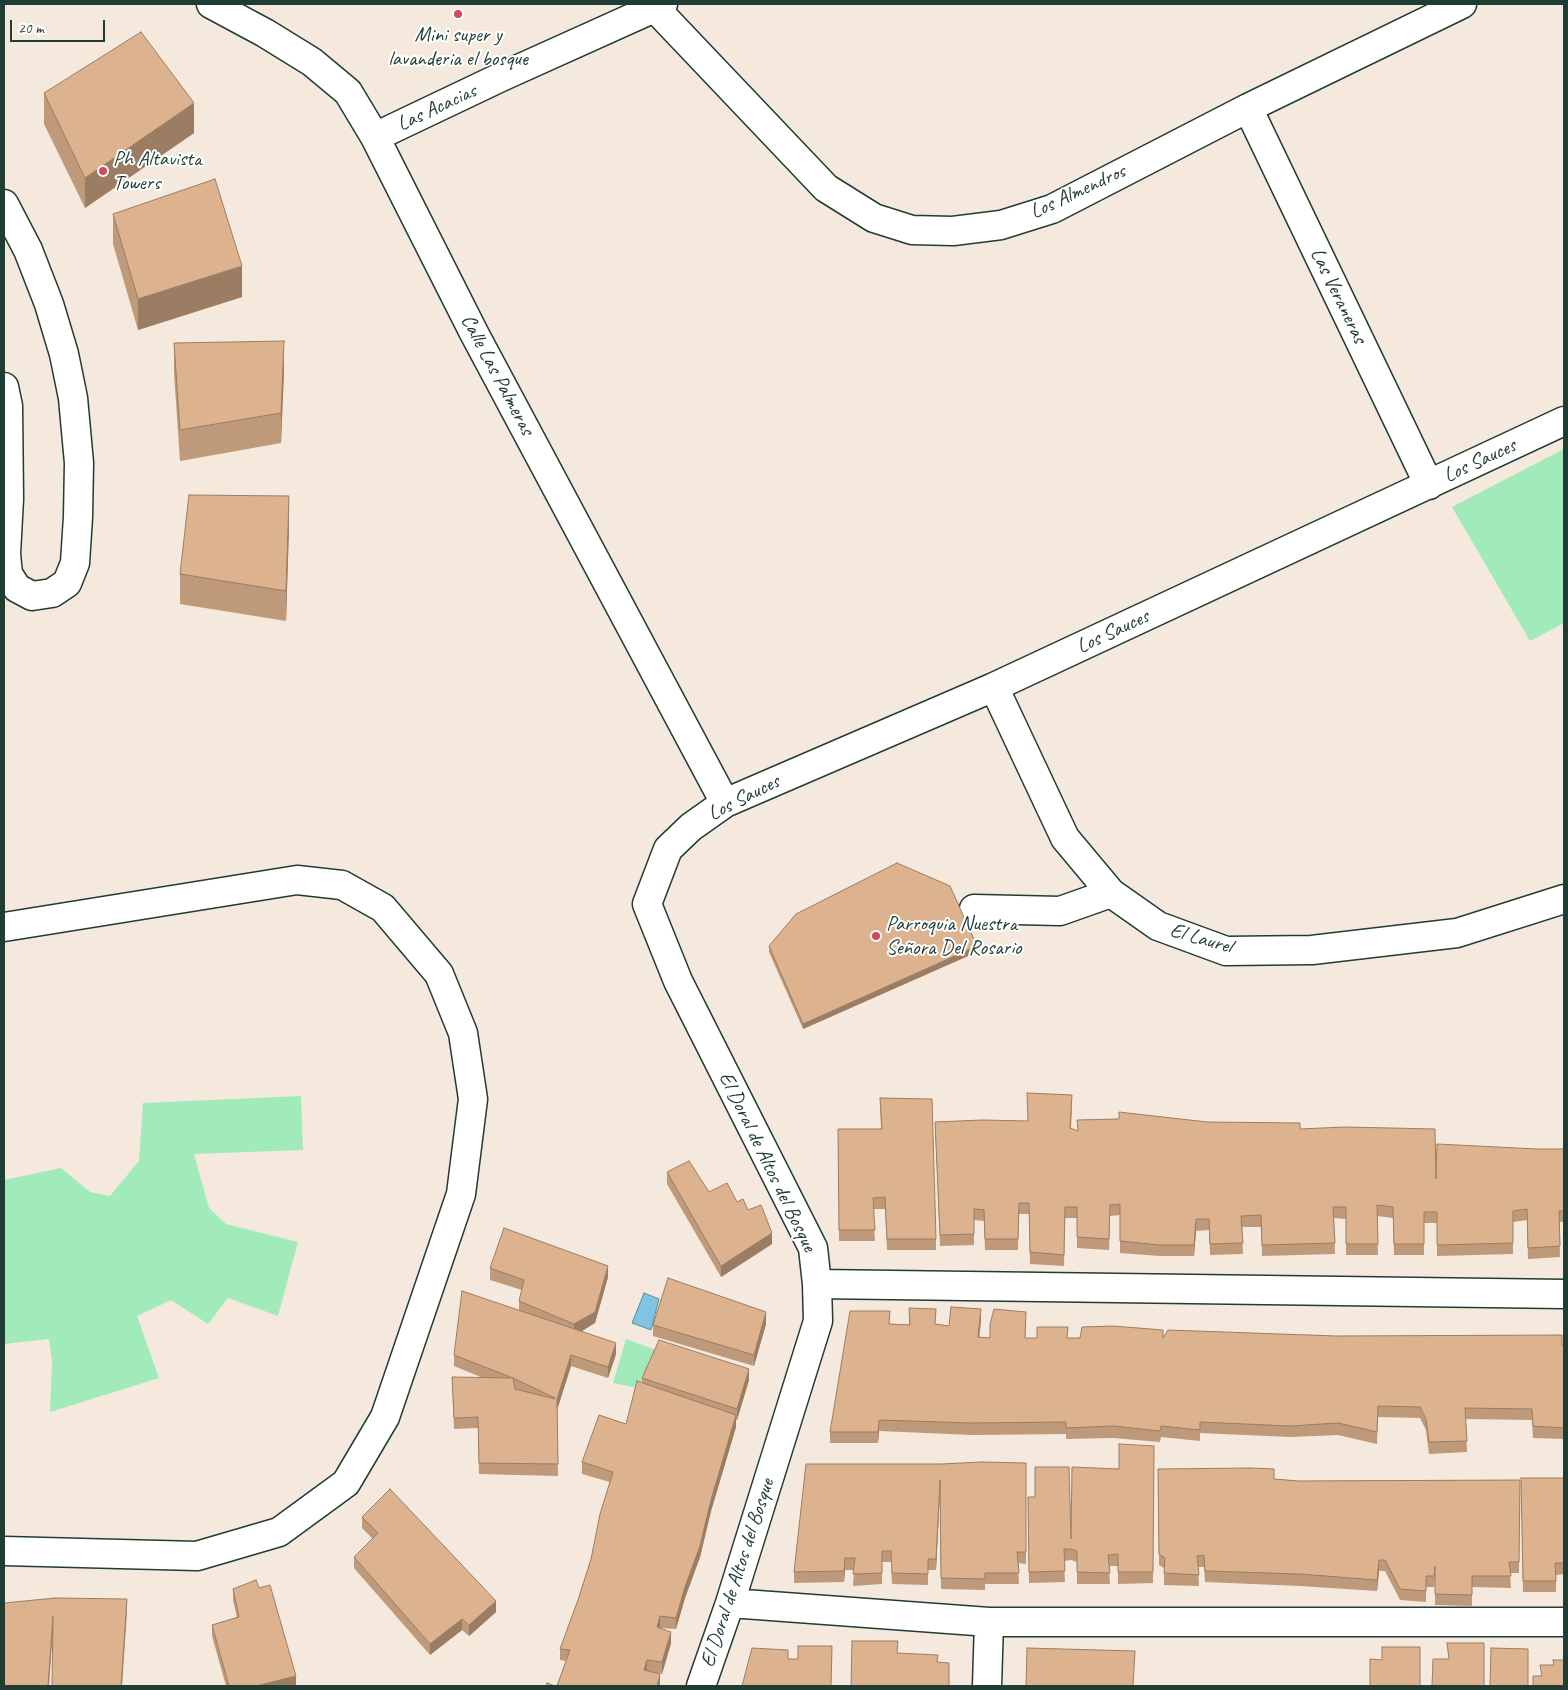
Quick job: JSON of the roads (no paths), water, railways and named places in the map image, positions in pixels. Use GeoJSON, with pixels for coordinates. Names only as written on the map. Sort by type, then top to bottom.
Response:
{"type":"FeatureCollection","features":[{"type":"Feature","properties":{"kind":"street","name":"Calle Las Palmeras"},"geometry":{"type":"LineString","coordinates":[[210,4],[265,33],[312,62],[348,92],[375,137],[474,332],[725,802]]}},
{"type":"Feature","properties":{"kind":"street","name":"Los Almendros"},"geometry":{"type":"LineString","coordinates":[[659,6],[826,188],[874,218],[912,230],[953,231],[1001,225],[1052,209],[1248,108],[1462,4]]}},
{"type":"Feature","properties":{"kind":"street","name":"Las Acacias"},"geometry":{"type":"LineString","coordinates":[[375,137],[659,6]]}},
{"type":"Feature","properties":{"kind":"street","name":"Las Veraneras"},"geometry":{"type":"LineString","coordinates":[[1248,108],[1429,485]]}},
{"type":"Feature","properties":{"kind":"street"},"geometry":{"type":"LineString","coordinates":[[4,204],[28,250],[50,304],[64,354],[73,398],[79,463],[75,564],[67,583],[52,593],[32,596],[18,588],[8,574],[6,554],[8,406],[4,387]]}},
{"type":"Feature","properties":{"kind":"street","name":"Los Sauces"},"geometry":{"type":"LineString","coordinates":[[668,849],[691,827],[725,802],[994,687],[1564,422]]}},
{"type":"Feature","properties":{"kind":"street","name":"El Laurel"},"geometry":{"type":"LineString","coordinates":[[994,687],[1065,838],[1111,893],[1158,926],[1226,951],[1312,950],[1457,933],[1564,899]]}},
{"type":"Feature","properties":{"kind":"street","name":"El Doral de Altos del Bosque"},"geometry":{"type":"LineString","coordinates":[[668,849],[647,904],[678,981],[813,1248],[817,1284],[818,1321],[730,1603],[702,1686]]}},
{"type":"Feature","properties":{"kind":"street"},"geometry":{"type":"LineString","coordinates":[[4,927],[297,880],[342,885],[383,908],[439,974],[463,1033],[472,1099],[461,1194],[385,1417],[346,1483],[279,1532],[197,1556],[4,1551]]}},
{"type":"Feature","properties":{"kind":"street"},"geometry":{"type":"LineString","coordinates":[[974,909],[1060,911],[1111,893]]}},
{"type":"Feature","properties":{"kind":"street"},"geometry":{"type":"LineString","coordinates":[[817,1284],[1564,1294]]}},
{"type":"Feature","properties":{"kind":"street"},"geometry":{"type":"LineString","coordinates":[[730,1603],[989,1622],[1564,1622]]}},
{"type":"Feature","properties":{"kind":"street"},"geometry":{"type":"LineString","coordinates":[[987,1686],[989,1622]]}},
{"type":"Feature","properties":{"kind":"water"},"geometry":{"type":"Polygon","coordinates":[[[644,1293],[659,1299],[651,1330],[632,1323],[644,1293]]]}},
{"type":"Feature","properties":{"kind":"place","name":"Mini super y lavanderia el bosque"},"geometry":{"type":"Point","coordinates":[458,14]}},
{"type":"Feature","properties":{"kind":"place","name":"Ph Altavista Towers"},"geometry":{"type":"Point","coordinates":[103,171]}},
{"type":"Feature","properties":{"kind":"place","name":"Parroquia Nuestra Señora Del Rosario"},"geometry":{"type":"Point","coordinates":[876,936]}}]}
